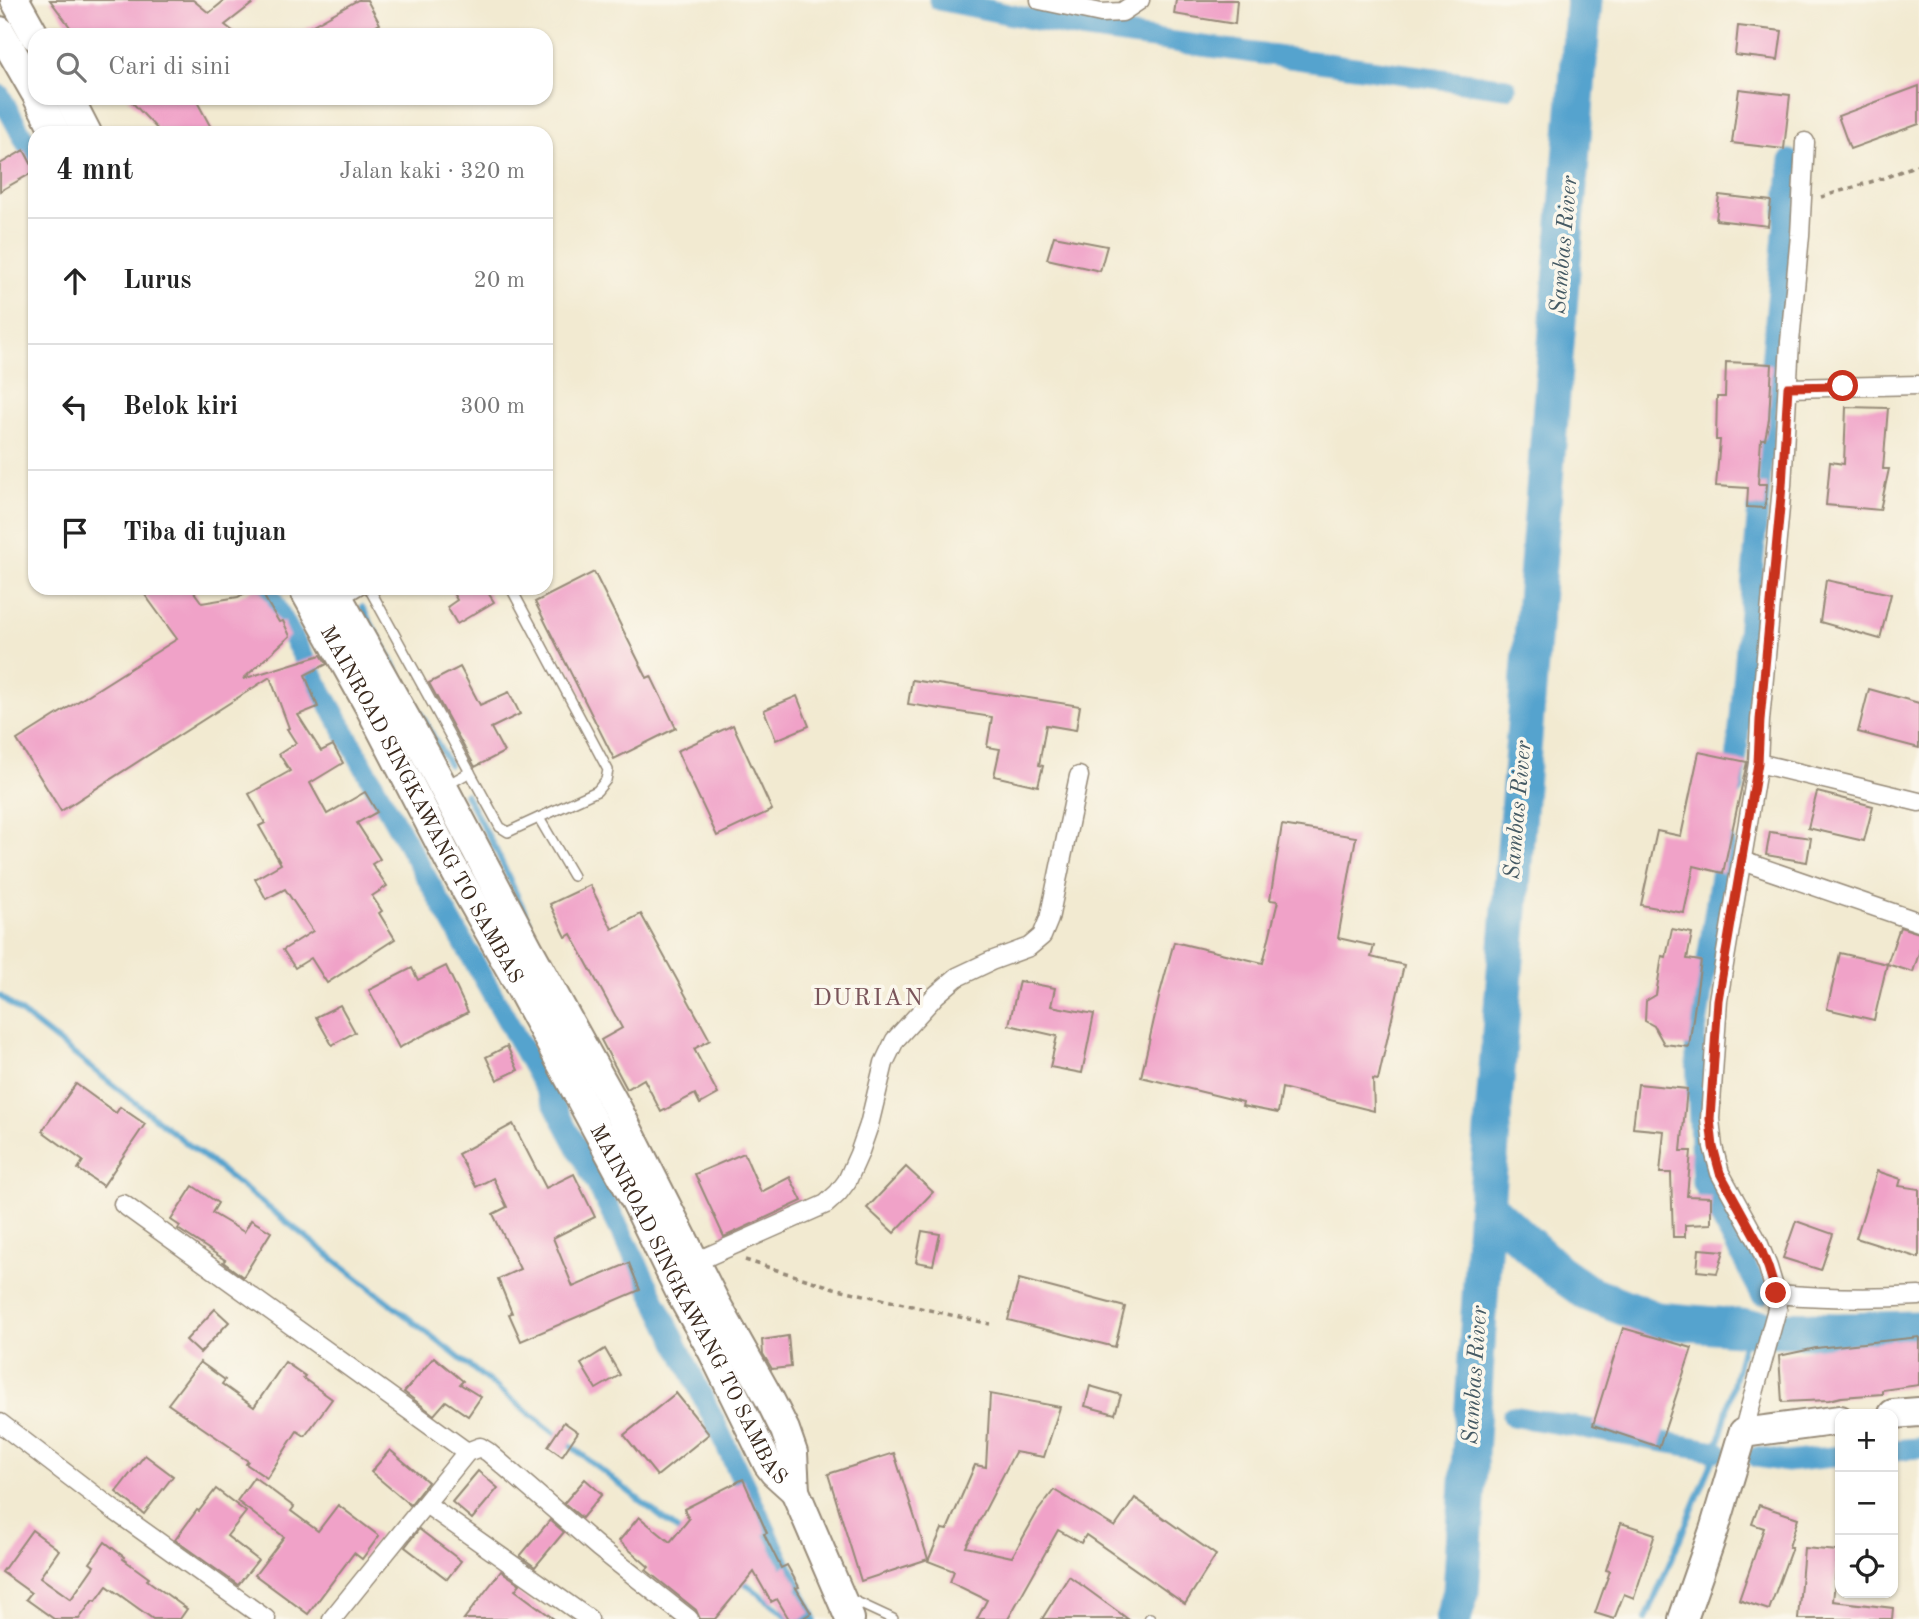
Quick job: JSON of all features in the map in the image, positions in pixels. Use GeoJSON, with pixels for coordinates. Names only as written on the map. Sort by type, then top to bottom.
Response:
{"type":"FeatureCollection","features":[{"type":"Feature","properties":{"kind":"highway"},"geometry":{"type":"LineString","coordinates":[[15,0],[31,28]]}},
{"type":"Feature","properties":{"kind":"highway"},"geometry":{"type":"LineString","coordinates":[[0,31],[28,80]]}},
{"type":"Feature","properties":{"kind":"highway"},"geometry":{"type":"LineString","coordinates":[[42,105],[53,126]]}},
{"type":"Feature","properties":{"kind":"highway"},"geometry":{"type":"LineString","coordinates":[[73,105],[83,126]]}},
{"type":"Feature","properties":{"kind":"highway","name":"MAINROAD SINGKAWANG TO SAMBAS"},"geometry":{"type":"LineString","coordinates":[[307,595],[636,1202],[768,1464],[795,1491]]}},
{"type":"Feature","properties":{"kind":"highway","name":"MAINROAD SINGKAWANG TO SAMBAS"},"geometry":{"type":"LineString","coordinates":[[347,595],[477,851],[637,1146],[705,1257],[785,1430],[793,1453],[795,1491]]}},
{"type":"Feature","properties":{"kind":"highway"},"geometry":{"type":"LineString","coordinates":[[450,862],[477,851]]}},
{"type":"Feature","properties":{"kind":"highway"},"geometry":{"type":"LineString","coordinates":[[1898,1414],[1919,1412]]}},
{"type":"Feature","properties":{"kind":"highway"},"geometry":{"type":"LineString","coordinates":[[1683,1619],[1714,1530],[1743,1433],[1835,1421]]}},
{"type":"Feature","properties":{"kind":"highway"},"geometry":{"type":"LineString","coordinates":[[795,1491],[845,1607]]}},
{"type":"Feature","properties":{"kind":"street"},"geometry":{"type":"LineString","coordinates":[[1040,0],[1101,13],[1122,12],[1140,0]]}},
{"type":"Feature","properties":{"kind":"street"},"geometry":{"type":"LineString","coordinates":[[1743,1433],[1776,1301],[1768,1267],[1758,1242],[1720,1173],[1713,1147],[1710,1119],[1718,1000],[1758,763],[1782,486],[1805,142]]}},
{"type":"Feature","properties":{"kind":"street"},"geometry":{"type":"LineString","coordinates":[[1788,387],[1919,386]]}},
{"type":"Feature","properties":{"kind":"street"},"geometry":{"type":"LineString","coordinates":[[1758,763],[1919,802]]}},
{"type":"Feature","properties":{"kind":"street"},"geometry":{"type":"LineString","coordinates":[[705,1257],[827,1204],[846,1181],[859,1154],[884,1063],[895,1040],[936,995],[957,977],[1029,947],[1042,936],[1049,919],[1079,776]]}},
{"type":"Feature","properties":{"kind":"street"},"geometry":{"type":"LineString","coordinates":[[1742,861],[1919,922]]}},
{"type":"Feature","properties":{"kind":"street"},"geometry":{"type":"LineString","coordinates":[[123,1204],[467,1452]]}},
{"type":"Feature","properties":{"kind":"street"},"geometry":{"type":"LineString","coordinates":[[1776,1301],[1810,1297],[1919,1296]]}},
{"type":"Feature","properties":{"kind":"street"},"geometry":{"type":"LineString","coordinates":[[0,1423],[266,1619]]}},
{"type":"Feature","properties":{"kind":"street"},"geometry":{"type":"LineString","coordinates":[[332,1619],[467,1452],[480,1447],[599,1548],[689,1619]]}},
{"type":"Feature","properties":{"kind":"street"},"geometry":{"type":"LineString","coordinates":[[426,1504],[589,1619]]}},
{"type":"Feature","properties":{"kind":"lane"},"geometry":{"type":"LineString","coordinates":[[373,595],[500,827],[508,832],[597,791],[606,780],[608,770],[515,595]]}},
{"type":"Feature","properties":{"kind":"lane"},"geometry":{"type":"LineString","coordinates":[[443,787],[470,772]]}},
{"type":"Feature","properties":{"kind":"lane"},"geometry":{"type":"LineString","coordinates":[[539,818],[573,876]]}},
{"type":"Feature","properties":{"kind":"lane"},"geometry":{"type":"LineString","coordinates":[[845,1607],[893,1619]]}},
{"type":"Feature","properties":{"kind":"path"},"geometry":{"type":"LineString","coordinates":[[1802,201],[1887,177],[1919,164]]}},
{"type":"Feature","properties":{"kind":"path"},"geometry":{"type":"LineString","coordinates":[[705,1257],[990,1324]]}},
{"type":"Feature","properties":{"kind":"building"},"geometry":{"type":"Polygon","coordinates":[[[50,0],[193,0],[209,13],[225,0],[257,0],[225,25],[229,28],[71,28],[50,0]]]}},
{"type":"Feature","properties":{"kind":"building"},"geometry":{"type":"Polygon","coordinates":[[[358,0],[367,0],[380,24],[373,28],[308,28],[358,0]]]}},
{"type":"Feature","properties":{"kind":"building"},"geometry":{"type":"Polygon","coordinates":[[[1176,0],[1237,0],[1235,24],[1174,14],[1176,0]]]}},
{"type":"Feature","properties":{"kind":"building"},"geometry":{"type":"Polygon","coordinates":[[[1738,26],[1782,31],[1778,60],[1735,55],[1738,26]]]}},
{"type":"Feature","properties":{"kind":"building"},"geometry":{"type":"Polygon","coordinates":[[[1919,86],[1919,124],[1850,149],[1838,116],[1919,86]]]}},
{"type":"Feature","properties":{"kind":"building"},"geometry":{"type":"Polygon","coordinates":[[[1739,89],[1790,95],[1784,149],[1732,143],[1739,89]]]}},
{"type":"Feature","properties":{"kind":"building"},"geometry":{"type":"Polygon","coordinates":[[[135,105],[199,105],[210,126],[154,126],[135,105]]]}},
{"type":"Feature","properties":{"kind":"building"},"geometry":{"type":"Polygon","coordinates":[[[24,150],[28,158],[28,175],[0,191],[0,164],[24,150]]]}},
{"type":"Feature","properties":{"kind":"building"},"geometry":{"type":"Polygon","coordinates":[[[1719,195],[1771,201],[1768,226],[1716,220],[1719,195]]]}},
{"type":"Feature","properties":{"kind":"building"},"geometry":{"type":"Polygon","coordinates":[[[1054,236],[1107,246],[1100,271],[1047,259],[1054,236]]]}},
{"type":"Feature","properties":{"kind":"building"},"geometry":{"type":"Polygon","coordinates":[[[1726,362],[1772,364],[1769,419],[1765,439],[1761,439],[1758,484],[1767,484],[1765,508],[1747,507],[1748,488],[1716,486],[1720,440],[1716,440],[1717,397],[1725,397],[1726,362]]]}},
{"type":"Feature","properties":{"kind":"building"},"geometry":{"type":"Polygon","coordinates":[[[1846,407],[1888,408],[1883,469],[1889,469],[1880,510],[1826,505],[1830,462],[1844,464],[1846,407]]]}},
{"type":"Feature","properties":{"kind":"building"},"geometry":{"type":"Polygon","coordinates":[[[594,572],[647,678],[651,676],[676,728],[614,759],[535,602],[594,572]]]}},
{"type":"Feature","properties":{"kind":"building"},"geometry":{"type":"Polygon","coordinates":[[[1826,580],[1891,594],[1880,639],[1820,622],[1826,580]]]}},
{"type":"Feature","properties":{"kind":"building"},"geometry":{"type":"Polygon","coordinates":[[[145,595],[196,595],[202,603],[242,595],[263,595],[279,622],[283,621],[290,636],[243,679],[321,655],[327,664],[305,675],[318,707],[298,715],[321,751],[333,745],[343,763],[310,783],[327,814],[365,792],[377,812],[357,823],[380,859],[372,864],[387,886],[372,896],[395,939],[327,983],[311,958],[295,968],[283,950],[313,931],[285,889],[266,899],[255,879],[281,864],[259,826],[265,823],[249,794],[290,771],[279,754],[296,743],[287,729],[289,728],[270,677],[61,811],[17,740],[177,639],[145,595]]]}},
{"type":"Feature","properties":{"kind":"building"},"geometry":{"type":"Polygon","coordinates":[[[454,595],[490,595],[494,602],[457,624],[447,607],[457,600],[454,595]]]}},
{"type":"Feature","properties":{"kind":"building"},"geometry":{"type":"Polygon","coordinates":[[[460,667],[480,705],[509,692],[520,714],[491,728],[504,752],[475,767],[429,683],[460,667]]]}},
{"type":"Feature","properties":{"kind":"building"},"geometry":{"type":"Polygon","coordinates":[[[912,680],[1080,706],[1076,730],[1046,725],[1039,765],[1043,766],[1038,786],[994,776],[1000,749],[987,747],[992,717],[908,704],[912,680]]]}},
{"type":"Feature","properties":{"kind":"building"},"geometry":{"type":"Polygon","coordinates":[[[1869,689],[1919,703],[1919,748],[1858,732],[1869,689]]]}},
{"type":"Feature","properties":{"kind":"building"},"geometry":{"type":"Polygon","coordinates":[[[797,696],[809,726],[776,740],[764,710],[797,696]]]}},
{"type":"Feature","properties":{"kind":"building"},"geometry":{"type":"Polygon","coordinates":[[[733,725],[772,810],[717,836],[677,751],[733,725]]]}},
{"type":"Feature","properties":{"kind":"building"},"geometry":{"type":"Polygon","coordinates":[[[1699,752],[1747,762],[1723,873],[1694,866],[1684,913],[1641,905],[1657,831],[1681,836],[1699,752]]]}},
{"type":"Feature","properties":{"kind":"building"},"geometry":{"type":"Polygon","coordinates":[[[1817,792],[1873,806],[1864,841],[1808,828],[1817,792]]]}},
{"type":"Feature","properties":{"kind":"building"},"geometry":{"type":"Polygon","coordinates":[[[1282,825],[1356,837],[1338,938],[1374,946],[1371,957],[1404,965],[1378,1080],[1373,1079],[1374,1111],[1282,1088],[1278,1113],[1242,1106],[1243,1102],[1141,1077],[1174,942],[1263,963],[1278,901],[1270,900],[1282,825]]]}},
{"type":"Feature","properties":{"kind":"building"},"geometry":{"type":"Polygon","coordinates":[[[1770,832],[1811,838],[1807,862],[1766,855],[1770,832]]]}},
{"type":"Feature","properties":{"kind":"building"},"geometry":{"type":"Polygon","coordinates":[[[590,885],[612,929],[641,914],[710,1040],[694,1049],[718,1094],[700,1104],[695,1094],[661,1112],[644,1079],[627,1089],[601,1040],[622,1028],[571,934],[566,937],[550,904],[590,885]]]}},
{"type":"Feature","properties":{"kind":"building"},"geometry":{"type":"Polygon","coordinates":[[[1900,927],[1919,933],[1919,953],[1913,972],[1887,964],[1900,927]]]}},
{"type":"Feature","properties":{"kind":"building"},"geometry":{"type":"Polygon","coordinates":[[[1672,929],[1692,933],[1687,959],[1701,961],[1689,1047],[1664,1044],[1654,1026],[1645,1021],[1646,1001],[1656,995],[1662,956],[1666,957],[1672,929]]]}},
{"type":"Feature","properties":{"kind":"building"},"geometry":{"type":"Polygon","coordinates":[[[1840,953],[1887,964],[1874,1020],[1827,1009],[1840,953]]]}},
{"type":"Feature","properties":{"kind":"building"},"geometry":{"type":"Polygon","coordinates":[[[446,966],[468,1012],[399,1048],[369,990],[412,968],[418,980],[446,966]]]}},
{"type":"Feature","properties":{"kind":"building"},"geometry":{"type":"Polygon","coordinates":[[[1019,981],[1055,988],[1051,1006],[1094,1014],[1082,1073],[1050,1067],[1057,1036],[1009,1025],[1019,981]]]}},
{"type":"Feature","properties":{"kind":"building"},"geometry":{"type":"Polygon","coordinates":[[[340,1005],[355,1032],[332,1045],[316,1017],[340,1005]]]}},
{"type":"Feature","properties":{"kind":"building"},"geometry":{"type":"Polygon","coordinates":[[[507,1046],[518,1070],[497,1080],[486,1057],[507,1046]]]}},
{"type":"Feature","properties":{"kind":"building"},"geometry":{"type":"Polygon","coordinates":[[[76,1084],[116,1113],[120,1107],[145,1124],[103,1186],[78,1169],[83,1161],[42,1131],[76,1084]]]}},
{"type":"Feature","properties":{"kind":"building"},"geometry":{"type":"Polygon","coordinates":[[[1638,1084],[1687,1089],[1681,1151],[1691,1151],[1687,1196],[1711,1197],[1711,1224],[1685,1225],[1685,1237],[1673,1237],[1671,1173],[1660,1173],[1664,1131],[1633,1128],[1638,1084]]]}},
{"type":"Feature","properties":{"kind":"building"},"geometry":{"type":"Polygon","coordinates":[[[513,1124],[546,1188],[574,1174],[595,1217],[553,1238],[573,1287],[629,1263],[640,1290],[521,1341],[498,1279],[520,1269],[493,1214],[507,1207],[493,1178],[476,1187],[458,1154],[513,1124]]]}},
{"type":"Feature","properties":{"kind":"building"},"geometry":{"type":"Polygon","coordinates":[[[744,1153],[761,1192],[790,1177],[802,1201],[724,1237],[695,1174],[744,1153]]]}},
{"type":"Feature","properties":{"kind":"building"},"geometry":{"type":"Polygon","coordinates":[[[906,1167],[933,1192],[894,1233],[867,1208],[906,1167]]]}},
{"type":"Feature","properties":{"kind":"building"},"geometry":{"type":"Polygon","coordinates":[[[1877,1171],[1901,1179],[1899,1186],[1919,1189],[1919,1258],[1856,1238],[1877,1171]]]}},
{"type":"Feature","properties":{"kind":"building"},"geometry":{"type":"Polygon","coordinates":[[[193,1186],[218,1203],[212,1213],[244,1232],[251,1220],[271,1232],[243,1277],[223,1262],[225,1260],[178,1229],[180,1226],[171,1220],[193,1186]]]}},
{"type":"Feature","properties":{"kind":"building"},"geometry":{"type":"Polygon","coordinates":[[[1796,1221],[1833,1234],[1821,1270],[1783,1258],[1796,1221]]]}},
{"type":"Feature","properties":{"kind":"building"},"geometry":{"type":"Polygon","coordinates":[[[922,1231],[940,1234],[933,1265],[916,1262],[922,1231]]]}},
{"type":"Feature","properties":{"kind":"building"},"geometry":{"type":"Polygon","coordinates":[[[1699,1249],[1724,1251],[1717,1273],[1697,1271],[1699,1249]]]}},
{"type":"Feature","properties":{"kind":"building"},"geometry":{"type":"Polygon","coordinates":[[[1019,1279],[1125,1307],[1115,1347],[1008,1320],[1019,1279]]]}},
{"type":"Feature","properties":{"kind":"building"},"geometry":{"type":"Polygon","coordinates":[[[215,1309],[229,1322],[200,1353],[186,1340],[215,1309]]]}},
{"type":"Feature","properties":{"kind":"building"},"geometry":{"type":"Polygon","coordinates":[[[1623,1328],[1692,1348],[1659,1447],[1593,1425],[1623,1328]]]}},
{"type":"Feature","properties":{"kind":"building"},"geometry":{"type":"Polygon","coordinates":[[[788,1336],[791,1367],[772,1369],[763,1354],[762,1340],[788,1336]]]}},
{"type":"Feature","properties":{"kind":"building"},"geometry":{"type":"Polygon","coordinates":[[[1919,1337],[1919,1385],[1882,1390],[1882,1394],[1782,1402],[1779,1356],[1816,1348],[1919,1337]]]}},
{"type":"Feature","properties":{"kind":"building"},"geometry":{"type":"Polygon","coordinates":[[[605,1349],[620,1375],[596,1389],[581,1364],[605,1349]]]}},
{"type":"Feature","properties":{"kind":"building"},"geometry":{"type":"Polygon","coordinates":[[[434,1357],[463,1381],[460,1384],[481,1397],[468,1416],[446,1401],[434,1415],[404,1392],[434,1357]]]}},
{"type":"Feature","properties":{"kind":"building"},"geometry":{"type":"Polygon","coordinates":[[[200,1362],[225,1380],[222,1384],[254,1407],[285,1362],[332,1399],[305,1436],[297,1431],[267,1478],[246,1464],[248,1461],[231,1450],[232,1448],[168,1404],[200,1362]]]}},
{"type":"Feature","properties":{"kind":"building"},"geometry":{"type":"Polygon","coordinates":[[[1090,1386],[1121,1395],[1115,1414],[1085,1406],[1090,1386]]]}},
{"type":"Feature","properties":{"kind":"building"},"geometry":{"type":"Polygon","coordinates":[[[676,1393],[709,1434],[657,1476],[624,1435],[676,1393]]]}},
{"type":"Feature","properties":{"kind":"building"},"geometry":{"type":"Polygon","coordinates":[[[990,1394],[1060,1407],[1044,1457],[1015,1452],[966,1547],[1012,1557],[1038,1511],[1054,1490],[1115,1527],[1135,1498],[1216,1555],[1185,1604],[1086,1535],[1081,1543],[1058,1530],[1008,1619],[977,1619],[987,1600],[950,1582],[954,1571],[928,1561],[942,1529],[947,1530],[975,1465],[986,1467],[990,1394]]]}},
{"type":"Feature","properties":{"kind":"building"},"geometry":{"type":"Polygon","coordinates":[[[564,1422],[578,1432],[562,1456],[548,1446],[564,1422]]]}},
{"type":"Feature","properties":{"kind":"building"},"geometry":{"type":"Polygon","coordinates":[[[390,1450],[428,1482],[410,1505],[371,1472],[390,1450]]]}},
{"type":"Feature","properties":{"kind":"building"},"geometry":{"type":"Polygon","coordinates":[[[894,1453],[928,1559],[861,1581],[828,1474],[894,1453]]]}},
{"type":"Feature","properties":{"kind":"building"},"geometry":{"type":"Polygon","coordinates":[[[145,1455],[173,1476],[144,1514],[116,1492],[145,1455]]]}},
{"type":"Feature","properties":{"kind":"building"},"geometry":{"type":"Polygon","coordinates":[[[478,1471],[498,1488],[472,1519],[452,1502],[478,1471]]]}},
{"type":"Feature","properties":{"kind":"building"},"geometry":{"type":"Polygon","coordinates":[[[254,1477],[294,1507],[291,1511],[318,1531],[338,1505],[379,1536],[362,1559],[354,1553],[308,1614],[255,1575],[284,1537],[237,1501],[254,1477]]]}},
{"type":"Feature","properties":{"kind":"building"},"geometry":{"type":"Polygon","coordinates":[[[585,1479],[602,1494],[582,1518],[564,1503],[585,1479]]]}},
{"type":"Feature","properties":{"kind":"building"},"geometry":{"type":"Polygon","coordinates":[[[743,1479],[767,1533],[764,1534],[781,1568],[787,1565],[799,1587],[796,1588],[811,1613],[802,1619],[789,1619],[777,1599],[771,1602],[754,1572],[715,1619],[700,1619],[696,1610],[646,1570],[649,1567],[619,1541],[639,1517],[670,1542],[689,1519],[684,1509],[743,1479]]]}},
{"type":"Feature","properties":{"kind":"building"},"geometry":{"type":"Polygon","coordinates":[[[216,1489],[246,1512],[227,1536],[258,1560],[238,1585],[175,1540],[216,1489]]]}},
{"type":"Feature","properties":{"kind":"building"},"geometry":{"type":"Polygon","coordinates":[[[1759,1505],[1798,1518],[1789,1547],[1792,1547],[1769,1610],[1739,1600],[1764,1528],[1752,1524],[1759,1505]]]}},
{"type":"Feature","properties":{"kind":"building"},"geometry":{"type":"Polygon","coordinates":[[[550,1520],[564,1532],[535,1567],[520,1556],[550,1520]]]}},
{"type":"Feature","properties":{"kind":"building"},"geometry":{"type":"Polygon","coordinates":[[[1621,1523],[1655,1534],[1634,1598],[1624,1594],[1614,1619],[1595,1613],[1610,1571],[1606,1570],[1621,1523]]]}},
{"type":"Feature","properties":{"kind":"building"},"geometry":{"type":"Polygon","coordinates":[[[419,1529],[461,1561],[447,1579],[405,1547],[419,1529]]]}},
{"type":"Feature","properties":{"kind":"building"},"geometry":{"type":"Polygon","coordinates":[[[32,1530],[59,1550],[40,1577],[71,1599],[94,1566],[90,1563],[105,1542],[149,1578],[147,1580],[187,1609],[180,1619],[153,1619],[107,1586],[79,1619],[54,1619],[26,1599],[31,1593],[2,1572],[32,1530]]]}},
{"type":"Feature","properties":{"kind":"building"},"geometry":{"type":"Polygon","coordinates":[[[1804,1548],[1835,1551],[1833,1601],[1893,1608],[1892,1619],[1798,1619],[1804,1548]]]}},
{"type":"Feature","properties":{"kind":"building"},"geometry":{"type":"Polygon","coordinates":[[[501,1571],[520,1584],[515,1590],[554,1619],[464,1619],[501,1571]]]}},
{"type":"Feature","properties":{"kind":"building"},"geometry":{"type":"Polygon","coordinates":[[[1069,1576],[1128,1619],[1042,1619],[1069,1576]]]}},
{"type":"Feature","properties":{"kind":"waterway"},"geometry":{"type":"LineString","coordinates":[[939,0],[1081,29],[1506,88]]}},
{"type":"Feature","properties":{"kind":"waterway","name":"Sambas River"},"geometry":{"type":"LineString","coordinates":[[1453,1619],[1461,1592],[1486,1205],[1584,0]]}},
{"type":"Feature","properties":{"kind":"waterway"},"geometry":{"type":"LineString","coordinates":[[0,95],[28,146]]}},
{"type":"Feature","properties":{"kind":"waterway"},"geometry":{"type":"LineString","coordinates":[[1734,788],[1790,160]]}},
{"type":"Feature","properties":{"kind":"waterway"},"geometry":{"type":"LineString","coordinates":[[270,595],[565,1125],[690,1370],[807,1619]]}},
{"type":"Feature","properties":{"kind":"waterway"},"geometry":{"type":"LineString","coordinates":[[362,607],[449,765]]}},
{"type":"Feature","properties":{"kind":"waterway"},"geometry":{"type":"LineString","coordinates":[[465,794],[496,850],[529,921]]}},
{"type":"Feature","properties":{"kind":"waterway"},"geometry":{"type":"LineString","coordinates":[[1725,844],[1695,1038],[1702,1183],[1761,1294]]}},
{"type":"Feature","properties":{"kind":"waterway"},"geometry":{"type":"LineString","coordinates":[[0,996],[685,1536]]}},
{"type":"Feature","properties":{"kind":"waterway"},"geometry":{"type":"LineString","coordinates":[[1486,1205],[1557,1271],[1588,1293],[1656,1320],[1750,1328],[1836,1331],[1919,1329]]}},
{"type":"Feature","properties":{"kind":"waterway"},"geometry":{"type":"LineString","coordinates":[[1646,1619],[1717,1451],[1743,1344]]}},
{"type":"Feature","properties":{"kind":"waterway"},"geometry":{"type":"LineString","coordinates":[[1512,1416],[1717,1451]]}},
{"type":"Feature","properties":{"kind":"waterway"},"geometry":{"type":"LineString","coordinates":[[1898,1450],[1919,1448]]}},
{"type":"Feature","properties":{"kind":"waterway"},"geometry":{"type":"LineString","coordinates":[[1757,1457],[1786,1462],[1835,1457]]}},
{"type":"Feature","properties":{"kind":"waterway"},"geometry":{"type":"LineString","coordinates":[[740,1579],[791,1619]]}},
{"type":"Feature","properties":{"kind":"district","name":"DURIAN"},"geometry":{"type":"Point","coordinates":[869,999]}},
{"type":"Feature","properties":{"kind":"route"},"geometry":{"type":"LineString","coordinates":[[1776,1293],[1758,1242],[1720,1173],[1713,1147],[1710,1119],[1718,1000],[1758,763],[1788,387],[1843,386]]}}]}
